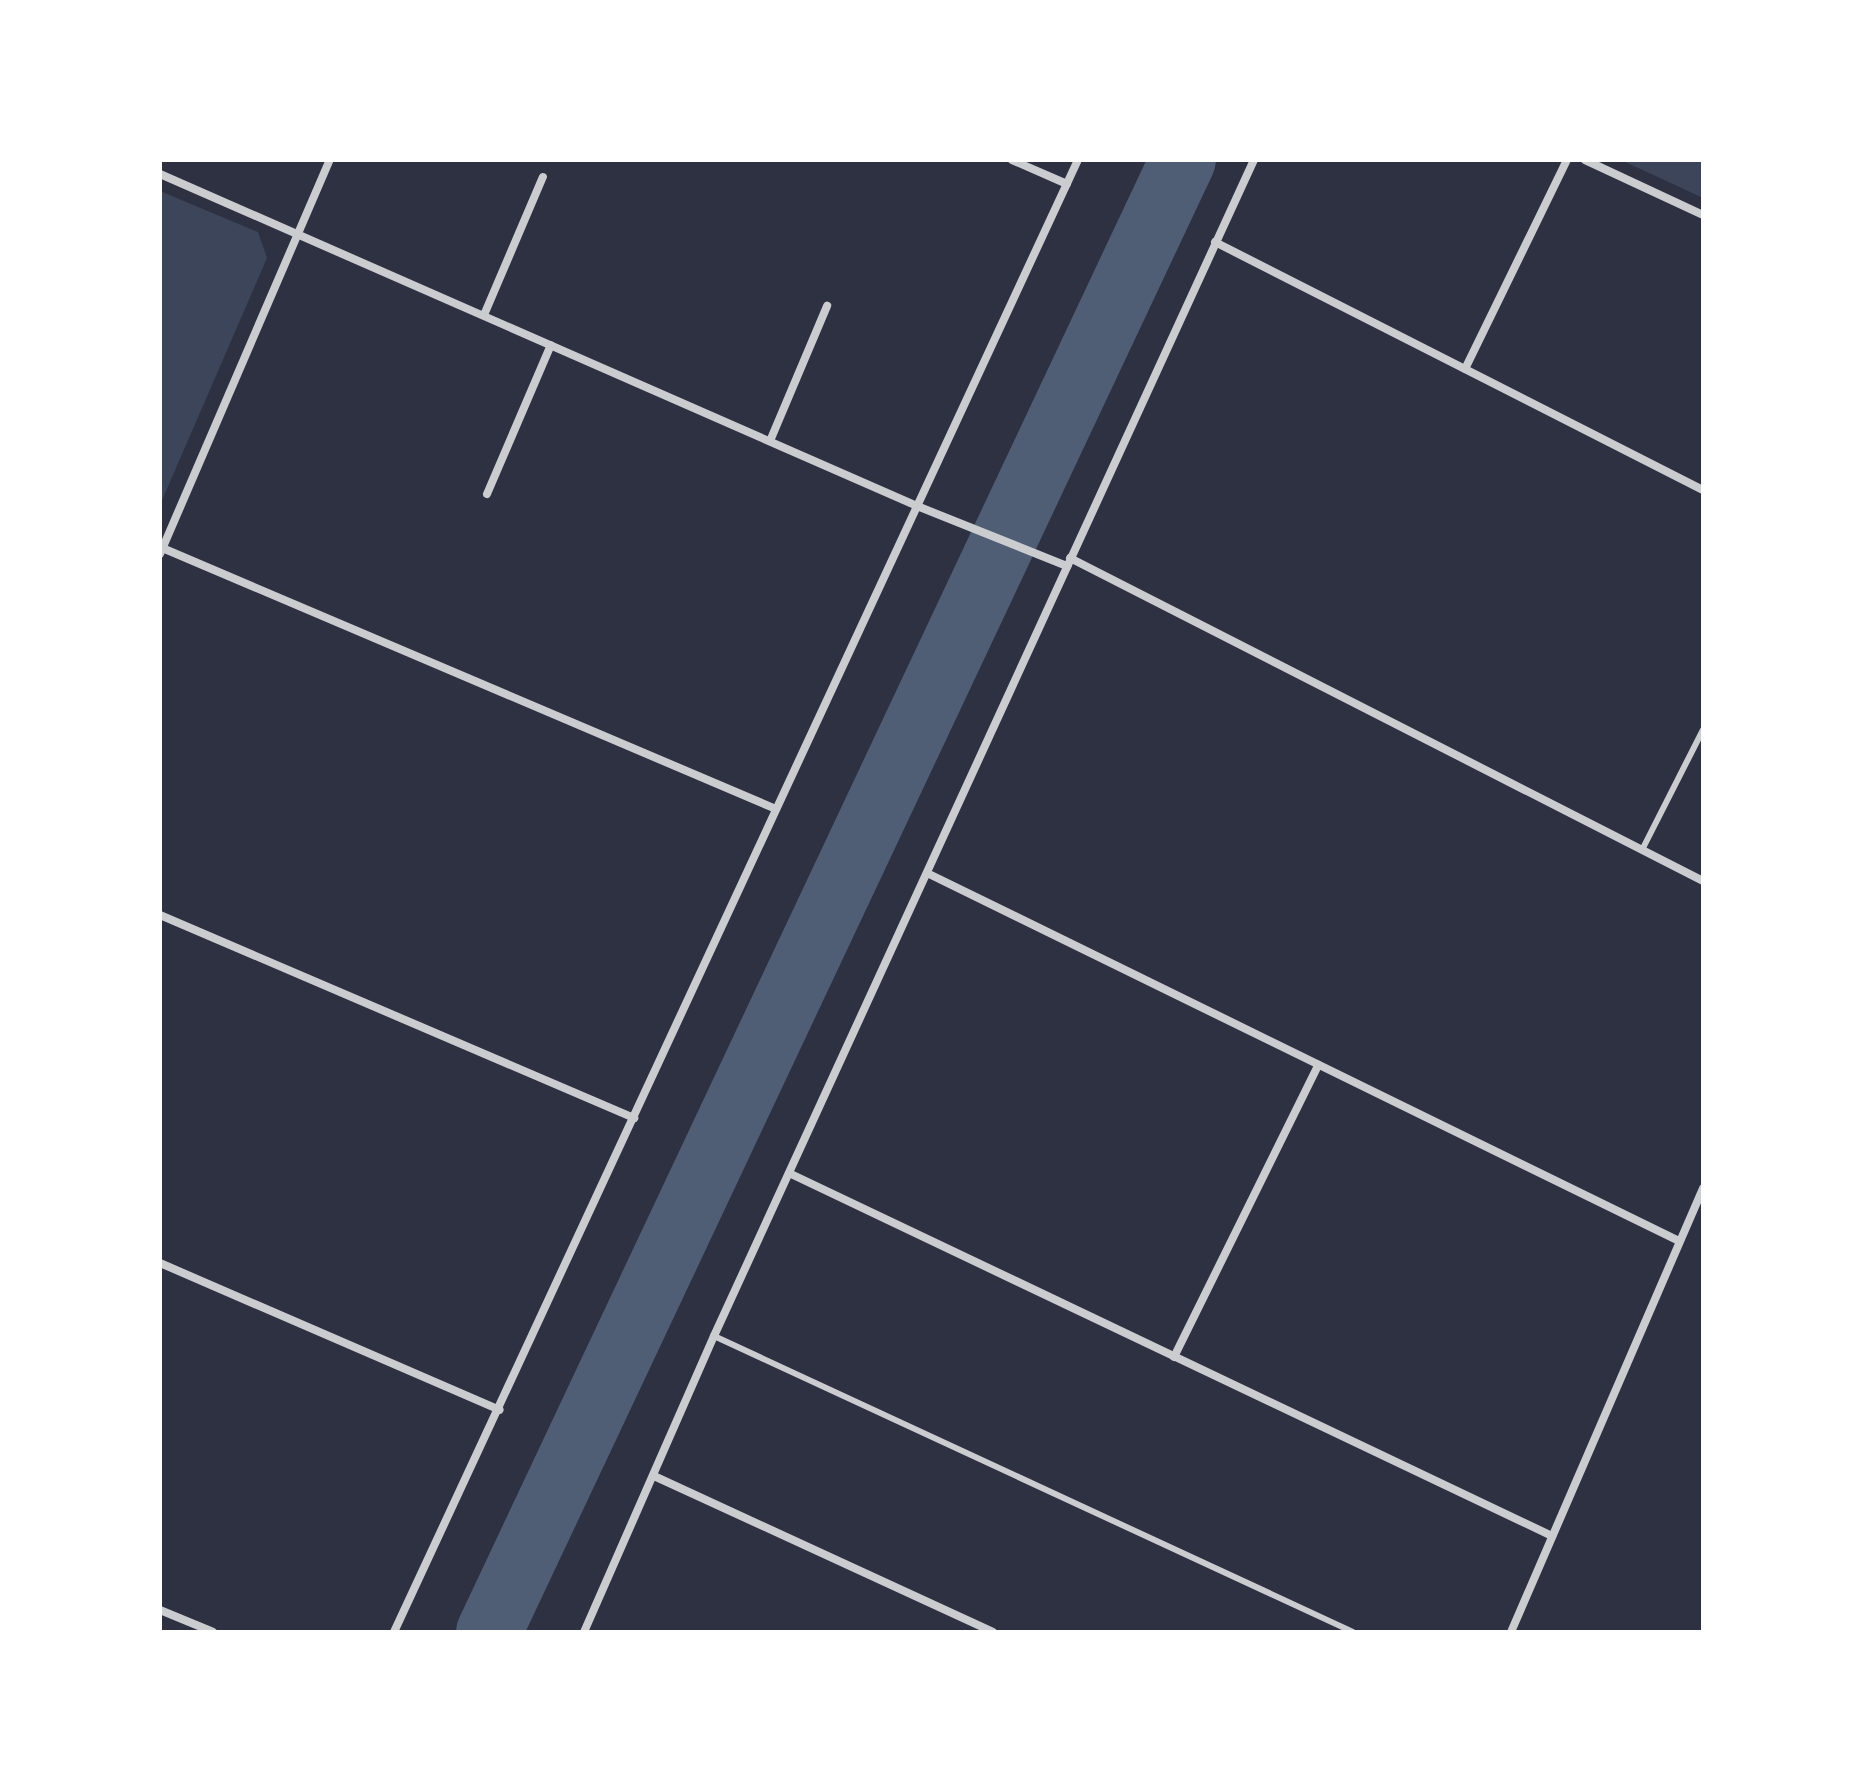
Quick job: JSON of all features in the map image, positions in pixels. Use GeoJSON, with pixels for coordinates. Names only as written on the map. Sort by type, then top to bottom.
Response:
{"type":"FeatureCollection","features":[{"type":"Feature","properties":{"kind":"street"},"geometry":{"type":"LineString","coordinates":[[330,160],[161,550],[776,809]]}},
{"type":"Feature","properties":{"kind":"street"},"geometry":{"type":"LineString","coordinates":[[1012,160],[1067,184]]}},
{"type":"Feature","properties":{"kind":"street"},"geometry":{"type":"LineString","coordinates":[[394,1632],[500,1410],[1078,160]]}},
{"type":"Feature","properties":{"kind":"street"},"geometry":{"type":"LineString","coordinates":[[584,1632],[714,1336],[1254,160]]}},
{"type":"Feature","properties":{"kind":"street"},"geometry":{"type":"LineString","coordinates":[[1465,369],[1567,160]]}},
{"type":"Feature","properties":{"kind":"street"},"geometry":{"type":"LineString","coordinates":[[1585,160],[1703,215]]}},
{"type":"Feature","properties":{"kind":"street"},"geometry":{"type":"LineString","coordinates":[[160,174],[917,506],[1068,562],[1703,881]]}},
{"type":"Feature","properties":{"kind":"street"},"geometry":{"type":"LineString","coordinates":[[484,315],[543,177]]}},
{"type":"Feature","properties":{"kind":"street"},"geometry":{"type":"LineString","coordinates":[[1215,242],[1703,490]]}},
{"type":"Feature","properties":{"kind":"street"},"geometry":{"type":"LineString","coordinates":[[770,441],[827,306]]}},
{"type":"Feature","properties":{"kind":"street"},"geometry":{"type":"LineString","coordinates":[[487,494],[551,345]]}},
{"type":"Feature","properties":{"kind":"street"},"geometry":{"type":"LineString","coordinates":[[927,873],[1679,1241]]}},
{"type":"Feature","properties":{"kind":"street"},"geometry":{"type":"LineString","coordinates":[[160,915],[634,1118]]}},
{"type":"Feature","properties":{"kind":"street"},"geometry":{"type":"LineString","coordinates":[[1174,1357],[1318,1065]]}},
{"type":"Feature","properties":{"kind":"street"},"geometry":{"type":"LineString","coordinates":[[791,1174],[1552,1536]]}},
{"type":"Feature","properties":{"kind":"street"},"geometry":{"type":"LineString","coordinates":[[1511,1632],[1703,1188]]}},
{"type":"Feature","properties":{"kind":"street"},"geometry":{"type":"LineString","coordinates":[[160,1263],[500,1410]]}},
{"type":"Feature","properties":{"kind":"street"},"geometry":{"type":"LineString","coordinates":[[654,1476],[993,1632]]}},
{"type":"Feature","properties":{"kind":"street"},"geometry":{"type":"LineString","coordinates":[[160,1610],[213,1632]]}},
{"type":"Feature","properties":{"kind":"lane"},"geometry":{"type":"LineString","coordinates":[[1642,850],[1703,730]]}},
{"type":"Feature","properties":{"kind":"lane"},"geometry":{"type":"LineString","coordinates":[[714,1336],[1353,1632]]}},
{"type":"Feature","properties":{"kind":"shaded area"},"geometry":{"type":"Polygon","coordinates":[[[1621,160],[1703,160],[1703,198],[1621,160]]]}},
{"type":"Feature","properties":{"kind":"shaded area"},"geometry":{"type":"Polygon","coordinates":[[[160,191],[258,232],[267,258],[160,505],[160,191]]]}},
{"type":"Feature","properties":{"kind":"waterway"},"geometry":{"type":"LineString","coordinates":[[489,1632],[1183,160]]}}]}
